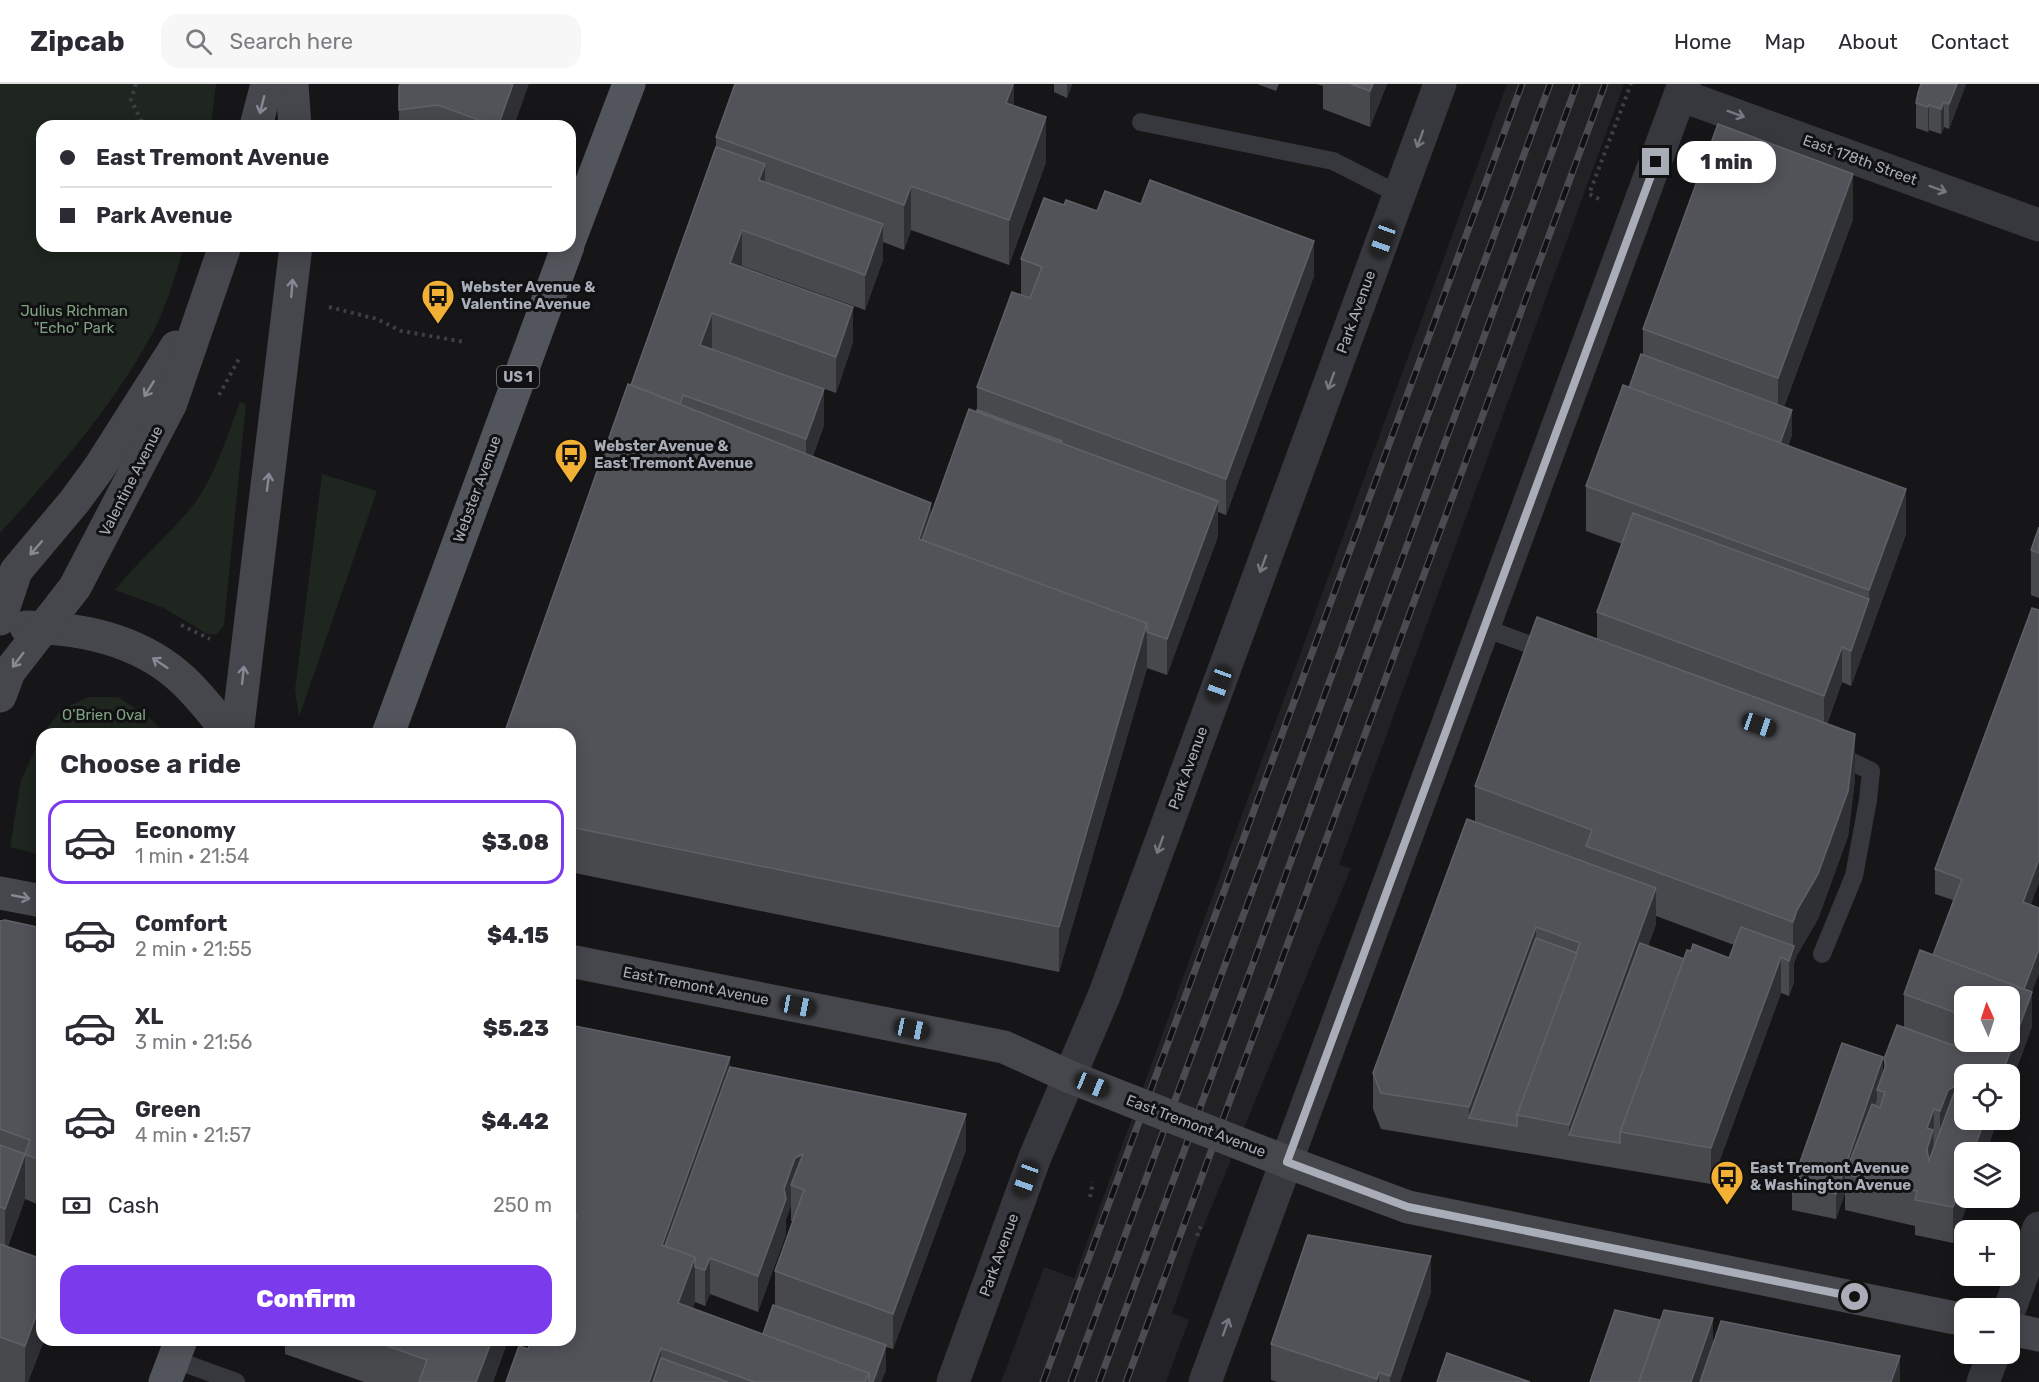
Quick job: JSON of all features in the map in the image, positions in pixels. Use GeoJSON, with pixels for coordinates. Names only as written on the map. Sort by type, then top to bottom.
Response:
{"type":"FeatureCollection","features":[{"type":"Feature","properties":{"kind":"main road"},"geometry":{"type":"LineString","coordinates":[[258,120],[267,84]]}},
{"type":"Feature","properties":{"kind":"main road"},"geometry":{"type":"LineString","coordinates":[[292,84],[295,120]]}},
{"type":"Feature","properties":{"kind":"main road"},"geometry":{"type":"LineString","coordinates":[[576,223],[629,84]]}},
{"type":"Feature","properties":{"kind":"main road","name":"Valentine Avenue"},"geometry":{"type":"LineString","coordinates":[[0,696],[9,672],[75,587],[171,403],[202,304],[223,252]]}},
{"type":"Feature","properties":{"kind":"main road"},"geometry":{"type":"LineString","coordinates":[[238,728],[295,252]]}},
{"type":"Feature","properties":{"kind":"main road","name":"Webster Avenue"},"geometry":{"type":"LineString","coordinates":[[390,728],[566,252]]}},
{"type":"Feature","properties":{"kind":"main road"},"geometry":{"type":"LineString","coordinates":[[0,619],[16,571],[74,502],[99,468],[202,304]]}},
{"type":"Feature","properties":{"kind":"main road"},"geometry":{"type":"LineString","coordinates":[[0,626],[43,627],[86,633],[141,651],[183,680],[225,728]]}},
{"type":"Feature","properties":{"kind":"main road"},"geometry":{"type":"LineString","coordinates":[[0,893],[36,900]]}},
{"type":"Feature","properties":{"kind":"main road","name":"East Tremont Avenue"},"geometry":{"type":"LineString","coordinates":[[576,961],[1004,1047],[1070,1077],[1408,1207],[1954,1318]]}},
{"type":"Feature","properties":{"kind":"main road"},"geometry":{"type":"LineString","coordinates":[[2020,1331],[2039,1335]]}},
{"type":"Feature","properties":{"kind":"street","name":"Park Avenue"},"geometry":{"type":"LineString","coordinates":[[953,1382],[1035,1157],[1108,984],[1440,84]]}},
{"type":"Feature","properties":{"kind":"street","name":"East 178th Street"},"geometry":{"type":"LineString","coordinates":[[1682,89],[2039,225]]}},
{"type":"Feature","properties":{"kind":"street"},"geometry":{"type":"LineString","coordinates":[[1205,1382],[1682,89]]}},
{"type":"Feature","properties":{"kind":"street"},"geometry":{"type":"LineString","coordinates":[[2014,1298],[2039,1228]]}},
{"type":"Feature","properties":{"kind":"street"},"geometry":{"type":"LineString","coordinates":[[1983,1382],[1990,1364]]}},
{"type":"Feature","properties":{"kind":"lane"},"geometry":{"type":"LineString","coordinates":[[1140,122],[1333,161],[1400,195]]}},
{"type":"Feature","properties":{"kind":"lane"},"geometry":{"type":"LineString","coordinates":[[1484,628],[1568,658]]}},
{"type":"Feature","properties":{"kind":"lane"},"geometry":{"type":"LineString","coordinates":[[1812,744],[1871,771],[1854,876],[1822,954]]}},
{"type":"Feature","properties":{"kind":"lane"},"geometry":{"type":"LineString","coordinates":[[173,1360],[236,1382]]}},
{"type":"Feature","properties":{"kind":"path"},"geometry":{"type":"LineString","coordinates":[[136,84],[131,99],[141,120]]}},
{"type":"Feature","properties":{"kind":"path"},"geometry":{"type":"LineString","coordinates":[[1604,188],[1600,199],[1589,194],[1630,84]]}},
{"type":"Feature","properties":{"kind":"path"},"geometry":{"type":"LineString","coordinates":[[327,306],[377,319],[401,331],[465,342]]}},
{"type":"Feature","properties":{"kind":"path"},"geometry":{"type":"LineString","coordinates":[[216,399],[239,358],[241,348]]}},
{"type":"Feature","properties":{"kind":"path"},"geometry":{"type":"LineString","coordinates":[[172,620],[220,644]]}},
{"type":"Feature","properties":{"kind":"path"},"geometry":{"type":"LineString","coordinates":[[1090,1197],[1093,1182]]}},
{"type":"Feature","properties":{"kind":"path"},"geometry":{"type":"LineString","coordinates":[[1197,1236],[1202,1223]]}},
{"type":"Feature","properties":{"kind":"shaded area"},"geometry":{"type":"Polygon","coordinates":[[[1507,84],[1624,84],[1339,865],[1351,868],[1195,1247],[1172,1313],[1189,1320],[1166,1382],[1001,1382],[1044,1267],[1074,1278],[1507,84]]]}},
{"type":"Feature","properties":{"kind":"green space","name":"Julius Richman \"Echo\" Park"},"geometry":{"type":"Polygon","coordinates":[[[0,84],[216,84],[212,120],[36,120],[36,252],[183,252],[167,301],[137,360],[102,412],[0,533],[0,84]]]}},
{"type":"Feature","properties":{"kind":"green space"},"geometry":{"type":"Polygon","coordinates":[[[240,402],[246,404],[224,625],[217,634],[207,634],[164,608],[115,590],[182,519],[199,497],[219,457],[240,402]]]}},
{"type":"Feature","properties":{"kind":"green space"},"geometry":{"type":"Polygon","coordinates":[[[322,474],[377,491],[299,717],[295,690],[322,474]]]}},
{"type":"Feature","properties":{"kind":"green space","name":"O'Brien Oval"},"geometry":{"type":"Polygon","coordinates":[[[89,697],[118,697],[150,718],[160,728],[47,728],[62,709],[89,697]]]}},
{"type":"Feature","properties":{"kind":"green space","name":"O'Brien Oval"},"geometry":{"type":"Polygon","coordinates":[[[36,748],[36,854],[10,847],[21,780],[36,748]]]}},
{"type":"Feature","properties":{"kind":"building"},"geometry":{"type":"Polygon","coordinates":[[[400,84],[513,84],[500,120],[479,120],[438,105],[399,110],[400,84]]]}},
{"type":"Feature","properties":{"kind":"building"},"geometry":{"type":"Polygon","coordinates":[[[735,84],[1013,84],[1006,103],[1046,117],[1009,220],[911,186],[904,205],[716,137],[735,84]]]}},
{"type":"Feature","properties":{"kind":"building"},"geometry":{"type":"Polygon","coordinates":[[[1351,84],[1373,84],[1370,91],[1351,84]]]}},
{"type":"Feature","properties":{"kind":"building"},"geometry":{"type":"Polygon","coordinates":[[[1921,84],[1957,84],[1949,104],[1944,102],[1941,109],[1916,103],[1921,84]]]}},
{"type":"Feature","properties":{"kind":"building"},"geometry":{"type":"Polygon","coordinates":[[[1718,124],[1853,174],[1778,378],[1643,329],[1718,124]]]}},
{"type":"Feature","properties":{"kind":"building"},"geometry":{"type":"Polygon","coordinates":[[[716,147],[765,164],[759,180],[883,224],[865,275],[742,230],[730,263],[853,307],[836,357],[712,313],[700,345],[824,389],[806,439],[683,395],[680,404],[631,385],[716,147]]]}},
{"type":"Feature","properties":{"kind":"building"},"geometry":{"type":"Polygon","coordinates":[[[1150,180],[1314,241],[1226,479],[977,387],[1012,292],[1030,298],[1042,267],[1021,259],[1044,198],[1064,205],[1066,200],[1097,211],[1105,191],[1141,204],[1150,180]]]}},
{"type":"Feature","properties":{"kind":"building"},"geometry":{"type":"Polygon","coordinates":[[[1641,354],[1792,410],[1780,443],[1629,388],[1641,354]]]}},
{"type":"Feature","properties":{"kind":"building"},"geometry":{"type":"Polygon","coordinates":[[[628,384],[931,503],[919,539],[1147,623],[1059,927],[576,828],[576,728],[506,728],[628,384]]]}},
{"type":"Feature","properties":{"kind":"building"},"geometry":{"type":"Polygon","coordinates":[[[1623,385],[1906,489],[1869,590],[1586,486],[1623,385]]]}},
{"type":"Feature","properties":{"kind":"building"},"geometry":{"type":"Polygon","coordinates":[[[969,409],[1218,501],[1167,639],[1147,632],[1147,623],[922,540],[969,409]]]}},
{"type":"Feature","properties":{"kind":"building"},"geometry":{"type":"Polygon","coordinates":[[[977,410],[1062,441],[1061,443],[977,412],[977,410]]]}},
{"type":"Feature","properties":{"kind":"building"},"geometry":{"type":"Polygon","coordinates":[[[1633,513],[1869,599],[1851,651],[1842,647],[1824,696],[1597,612],[1633,513]]]}},
{"type":"Feature","properties":{"kind":"building"},"geometry":{"type":"Polygon","coordinates":[[[2039,527],[2039,553],[2031,550],[2039,527]]]}},
{"type":"Feature","properties":{"kind":"building"},"geometry":{"type":"Polygon","coordinates":[[[2032,608],[2039,610],[2039,859],[2023,902],[2039,908],[2039,949],[2024,989],[1933,955],[1962,879],[1935,869],[2032,608]]]}},
{"type":"Feature","properties":{"kind":"building"},"geometry":{"type":"Polygon","coordinates":[[[1537,617],[1855,734],[1848,791],[1818,874],[1797,910],[1793,922],[1586,846],[1592,830],[1475,786],[1537,617]]]}},
{"type":"Feature","properties":{"kind":"building"},"geometry":{"type":"Polygon","coordinates":[[[1467,819],[1656,888],[1569,1125],[1517,1115],[1580,943],[1536,927],[1469,1107],[1381,1093],[1373,1073],[1467,819]]]}},
{"type":"Feature","properties":{"kind":"building"},"geometry":{"type":"Polygon","coordinates":[[[0,921],[36,927],[36,1159],[25,1154],[30,1140],[0,1129],[0,921]]]}},
{"type":"Feature","properties":{"kind":"building"},"geometry":{"type":"Polygon","coordinates":[[[1741,927],[1794,946],[1789,961],[1781,957],[1711,1148],[1620,1132],[1687,950],[1691,951],[1693,944],[1729,958],[1741,927]]]}},
{"type":"Feature","properties":{"kind":"building"},"geometry":{"type":"Polygon","coordinates":[[[1536,938],[1577,953],[1517,1115],[1517,1126],[1469,1118],[1536,938]]]}},
{"type":"Feature","properties":{"kind":"building"},"geometry":{"type":"Polygon","coordinates":[[[1640,943],[1684,959],[1620,1132],[1620,1143],[1569,1135],[1640,943]]]}},
{"type":"Feature","properties":{"kind":"building"},"geometry":{"type":"Polygon","coordinates":[[[1920,950],[2016,986],[1954,986],[1954,1012],[1904,994],[1920,950]]]}},
{"type":"Feature","properties":{"kind":"building"},"geometry":{"type":"Polygon","coordinates":[[[2020,988],[2032,992],[2020,1025],[2020,988]]]}},
{"type":"Feature","properties":{"kind":"building"},"geometry":{"type":"Polygon","coordinates":[[[1897,1025],[1954,1046],[1954,1052],[2010,1052],[2006,1064],[1954,1064],[1954,1087],[1948,1090],[1940,1111],[1934,1109],[1927,1128],[1933,1130],[1927,1149],[1929,1161],[1954,1093],[1954,1130],[1981,1130],[1977,1142],[1954,1142],[1953,1207],[1915,1200],[1917,1191],[1845,1174],[1872,1104],[1880,1108],[1885,1092],[1877,1090],[1886,1065],[1884,1059],[1897,1025]]]}},
{"type":"Feature","properties":{"kind":"building"},"geometry":{"type":"Polygon","coordinates":[[[576,1026],[730,1057],[662,1245],[695,1257],[678,1303],[869,1373],[865,1382],[754,1382],[661,1348],[649,1382],[506,1382],[519,1346],[528,1349],[529,1346],[576,1346],[576,1026]]]}},
{"type":"Feature","properties":{"kind":"building"},"geometry":{"type":"Polygon","coordinates":[[[1842,1043],[1883,1057],[1836,1194],[1792,1185],[1842,1043]]]}},
{"type":"Feature","properties":{"kind":"building"},"geometry":{"type":"Polygon","coordinates":[[[730,1067],[966,1114],[893,1314],[775,1271],[804,1190],[791,1185],[803,1154],[795,1158],[784,1189],[786,1199],[758,1276],[710,1258],[705,1270],[695,1267],[695,1257],[665,1246],[730,1067]]]}},
{"type":"Feature","properties":{"kind":"building"},"geometry":{"type":"Polygon","coordinates":[[[0,1145],[25,1154],[5,1209],[0,1207],[0,1145]]]}},
{"type":"Feature","properties":{"kind":"building"},"geometry":{"type":"Polygon","coordinates":[[[1308,1235],[1431,1256],[1390,1376],[1379,1372],[1377,1379],[1271,1344],[1308,1235]]]}},
{"type":"Feature","properties":{"kind":"building"},"geometry":{"type":"Polygon","coordinates":[[[0,1244],[36,1257],[36,1316],[25,1346],[0,1337],[0,1244]]]}},
{"type":"Feature","properties":{"kind":"building"},"geometry":{"type":"Polygon","coordinates":[[[773,1305],[886,1345],[873,1382],[869,1382],[869,1373],[763,1334],[773,1305]]]}},
{"type":"Feature","properties":{"kind":"building"},"geometry":{"type":"Polygon","coordinates":[[[1615,1310],[1660,1320],[1639,1382],[1590,1382],[1615,1310]]]}},
{"type":"Feature","properties":{"kind":"building"},"geometry":{"type":"Polygon","coordinates":[[[1664,1310],[1713,1318],[1691,1382],[1639,1382],[1664,1310]]]}},
{"type":"Feature","properties":{"kind":"building"},"geometry":{"type":"Polygon","coordinates":[[[1721,1321],[1900,1356],[1891,1382],[1700,1382],[1721,1321]]]}},
{"type":"Feature","properties":{"kind":"building"},"geometry":{"type":"Polygon","coordinates":[[[388,1346],[490,1346],[476,1382],[419,1382],[427,1360],[388,1346]]]}},
{"type":"Feature","properties":{"kind":"building"},"geometry":{"type":"Polygon","coordinates":[[[1447,1353],[1530,1382],[1437,1382],[1447,1353]]]}},
{"type":"Feature","properties":{"kind":"building"},"geometry":{"type":"Polygon","coordinates":[[[661,1358],[728,1382],[653,1382],[661,1358]]]}},
{"type":"Feature","properties":{"kind":"railway"},"geometry":{"type":"LineString","coordinates":[[1043,1382],[1522,84]]}},
{"type":"Feature","properties":{"kind":"railway"},"geometry":{"type":"LineString","coordinates":[[1071,1382],[1550,84]]}},
{"type":"Feature","properties":{"kind":"railway"},"geometry":{"type":"LineString","coordinates":[[1099,1382],[1577,84]]}},
{"type":"Feature","properties":{"kind":"railway"},"geometry":{"type":"LineString","coordinates":[[1126,1382],[1605,84]]}},
{"type":"Feature","properties":{"kind":"place","name":"Webster Avenue & Valentine Avenue"},"geometry":{"type":"Point","coordinates":[438,325]}},
{"type":"Feature","properties":{"kind":"place","name":"Webster Avenue & East Tremont Avenue"},"geometry":{"type":"Point","coordinates":[571,484]}},
{"type":"Feature","properties":{"kind":"place","name":"East Tremont Avenue & Washington Avenue"},"geometry":{"type":"Point","coordinates":[1727,1206]}},
{"type":"Feature","properties":{"kind":"route"},"geometry":{"type":"LineString","coordinates":[[1656,162],[1287,1162],[1408,1207],[1855,1297]]}}]}
